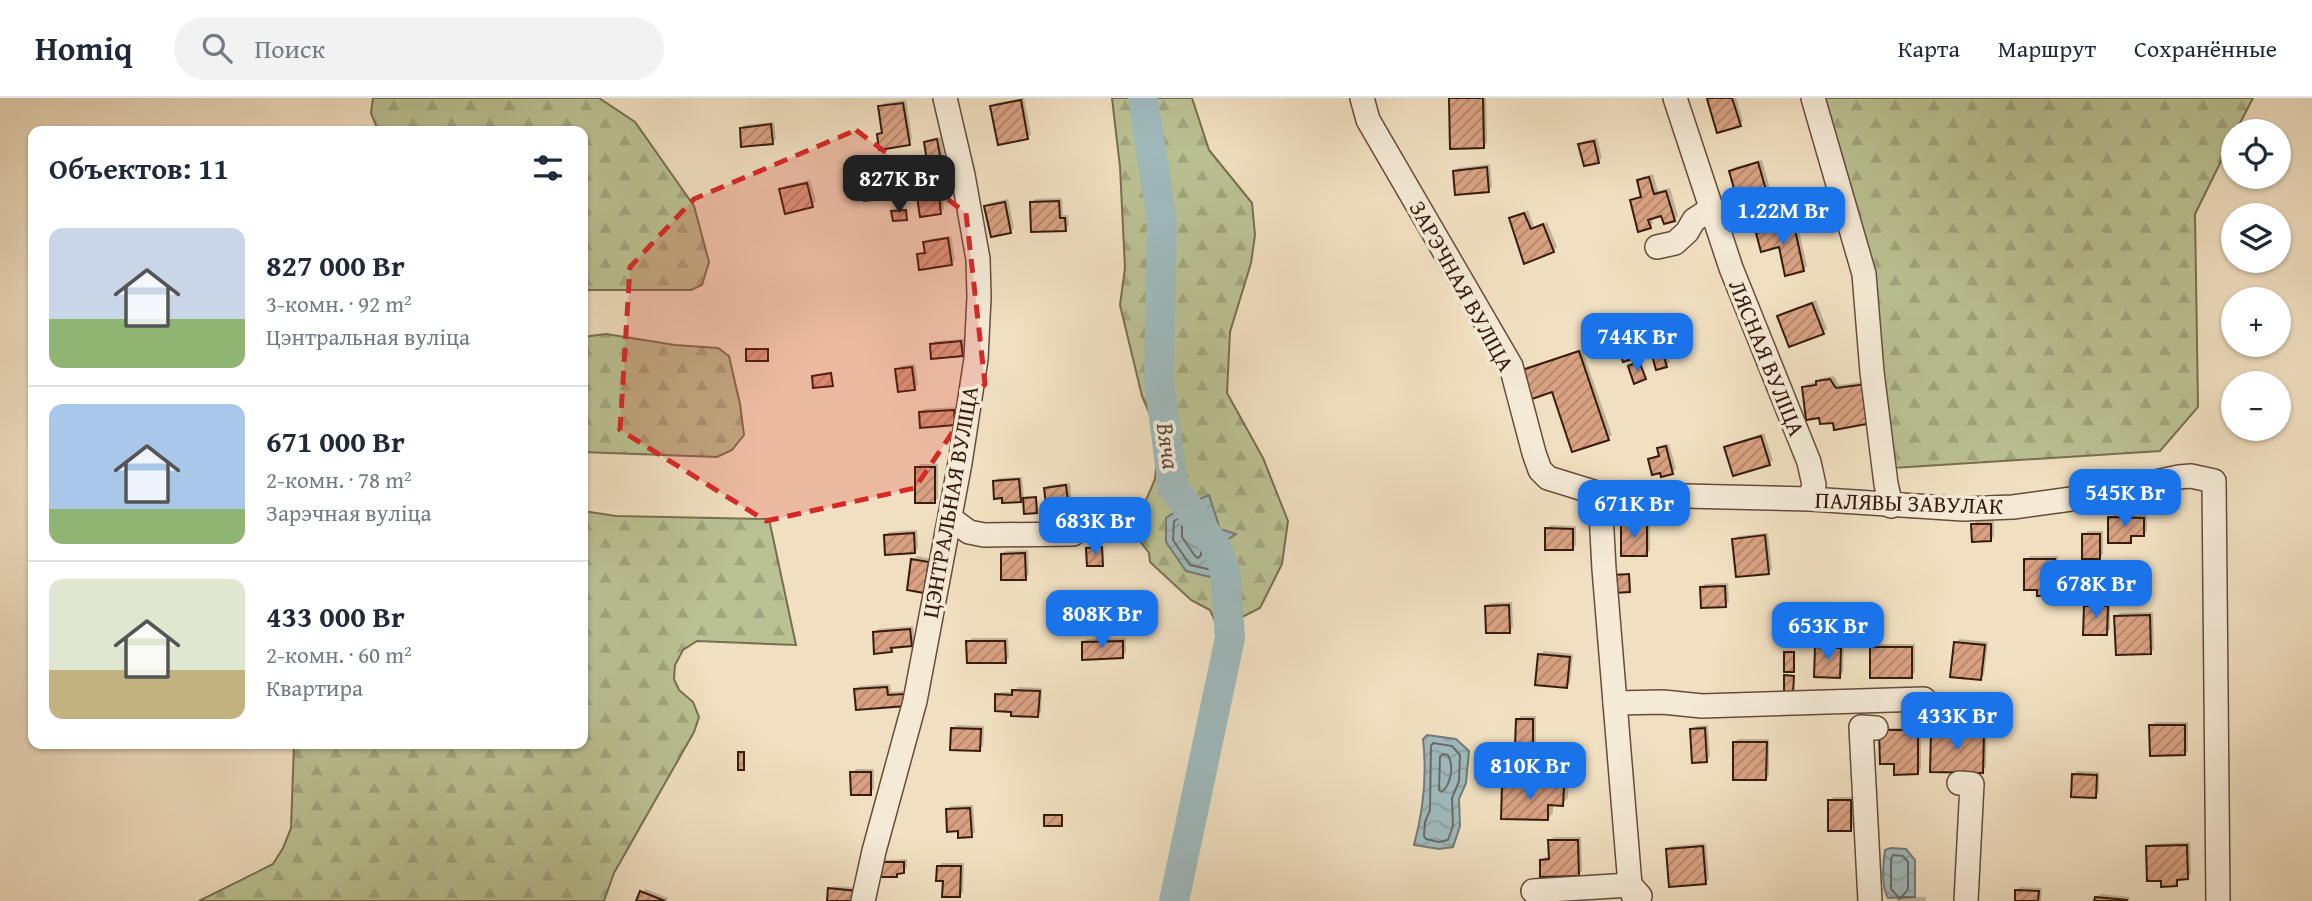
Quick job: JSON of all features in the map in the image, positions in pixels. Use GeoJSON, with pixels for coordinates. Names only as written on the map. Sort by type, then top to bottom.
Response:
{"type":"FeatureCollection","features":[{"type":"Feature","properties":{"kind":"street","name":"ЦЭНТРАЛЬНАЯ ВУЛІЦА"},"geometry":{"type":"LineString","coordinates":[[863,901],[915,701],[971,393],[979,297],[978,259],[972,219],[945,98]]}},
{"type":"Feature","properties":{"kind":"street","name":"ЗАРЭЧНАЯ ВУЛІЦА"},"geometry":{"type":"LineString","coordinates":[[1362,98],[1368,120],[1511,366],[1540,470],[1548,478],[1600,494]]}},
{"type":"Feature","properties":{"kind":"street","name":"ЛЯСНАЯ ВУЛІЦА"},"geometry":{"type":"LineString","coordinates":[[1675,98],[1735,280],[1809,462],[1814,485],[1810,499]]}},
{"type":"Feature","properties":{"kind":"street"},"geometry":{"type":"LineString","coordinates":[[1813,98],[1864,274],[1872,372],[1891,506]]}},
{"type":"Feature","properties":{"kind":"street"},"geometry":{"type":"LineString","coordinates":[[1657,247],[1675,243],[1687,232],[1694,220],[1711,209]]}},
{"type":"Feature","properties":{"kind":"street","name":"ПАЛЯВЫ ЗАВУЛАК"},"geometry":{"type":"LineString","coordinates":[[1600,494],[1810,499],[1963,509],[2013,507],[2086,497],[2179,477],[2191,476],[2214,481],[2218,901]]}},
{"type":"Feature","properties":{"kind":"street"},"geometry":{"type":"LineString","coordinates":[[1600,494],[1632,893]]}},
{"type":"Feature","properties":{"kind":"street"},"geometry":{"type":"LineString","coordinates":[[950,518],[970,532],[984,535],[1073,534]]}},
{"type":"Feature","properties":{"kind":"street"},"geometry":{"type":"LineString","coordinates":[[1615,703],[1662,702],[1702,706],[1924,699]]}},
{"type":"Feature","properties":{"kind":"street"},"geometry":{"type":"LineString","coordinates":[[1870,901],[1861,727],[1877,728]]}},
{"type":"Feature","properties":{"kind":"street"},"geometry":{"type":"LineString","coordinates":[[1959,783],[1972,784],[1966,901]]}},
{"type":"Feature","properties":{"kind":"street"},"geometry":{"type":"LineString","coordinates":[[1533,891],[1632,893],[1649,901]]}},
{"type":"Feature","properties":{"kind":"highlighted area"},"geometry":{"type":"Polygon","coordinates":[[[856,130],[966,213],[985,384],[915,488],[766,521],[620,430],[630,267],[694,199],[856,130]]]}},
{"type":"Feature","properties":{"kind":"green space"},"geometry":{"type":"Polygon","coordinates":[[[373,98],[599,98],[635,122],[694,206],[709,262],[702,285],[691,290],[588,290],[588,126],[376,126],[371,113],[373,98]]]}},
{"type":"Feature","properties":{"kind":"green space"},"geometry":{"type":"Polygon","coordinates":[[[1112,98],[1192,98],[1209,150],[1252,203],[1255,235],[1251,263],[1230,332],[1227,393],[1263,458],[1288,521],[1282,564],[1260,608],[1221,624],[1215,621],[1210,610],[1191,600],[1150,562],[1149,553],[1135,535],[1135,526],[1155,479],[1159,436],[1142,396],[1120,305],[1125,268],[1120,167],[1112,98]]]}},
{"type":"Feature","properties":{"kind":"green space"},"geometry":{"type":"Polygon","coordinates":[[[1820,98],[2253,98],[2242,119],[2221,119],[2221,161],[2195,214],[2198,407],[2160,451],[1893,468],[1820,98]]]}},
{"type":"Feature","properties":{"kind":"green space"},"geometry":{"type":"Polygon","coordinates":[[[606,334],[675,345],[718,348],[729,356],[744,435],[732,450],[717,457],[588,452],[588,336],[606,334]]]}},
{"type":"Feature","properties":{"kind":"green space"},"geometry":{"type":"Polygon","coordinates":[[[588,512],[616,516],[769,519],[796,645],[697,641],[683,650],[675,665],[674,679],[679,690],[693,702],[699,717],[694,732],[614,873],[604,901],[199,901],[273,864],[291,828],[294,749],[588,749],[588,512]]]}},
{"type":"Feature","properties":{"kind":"water"},"geometry":{"type":"Polygon","coordinates":[[[1209,495],[1220,529],[1236,534],[1216,547],[1225,570],[1214,578],[1186,571],[1166,542],[1166,518],[1187,504],[1209,495]]]}},
{"type":"Feature","properties":{"kind":"water"},"geometry":{"type":"Polygon","coordinates":[[[1427,735],[1456,739],[1469,751],[1466,783],[1459,799],[1460,826],[1453,847],[1439,849],[1414,845],[1423,793],[1423,739],[1427,735]]]}},
{"type":"Feature","properties":{"kind":"water"},"geometry":{"type":"Polygon","coordinates":[[[1906,849],[1915,860],[1915,897],[1888,898],[1884,887],[1883,868],[1885,850],[1906,849]]]}},
{"type":"Feature","properties":{"kind":"building"},"geometry":{"type":"Polygon","coordinates":[[[1449,98],[1483,98],[1484,148],[1450,149],[1449,98]]]}},
{"type":"Feature","properties":{"kind":"building"},"geometry":{"type":"Polygon","coordinates":[[[1732,98],[1741,126],[1717,133],[1707,99],[1732,98]]]}},
{"type":"Feature","properties":{"kind":"building"},"geometry":{"type":"Polygon","coordinates":[[[1021,100],[1028,139],[998,145],[990,106],[1021,100]]]}},
{"type":"Feature","properties":{"kind":"building"},"geometry":{"type":"Polygon","coordinates":[[[903,103],[910,145],[879,150],[877,134],[882,133],[878,106],[903,103]]]}},
{"type":"Feature","properties":{"kind":"building"},"geometry":{"type":"Polygon","coordinates":[[[771,124],[773,144],[741,147],[740,128],[771,124]]]}},
{"type":"Feature","properties":{"kind":"building"},"geometry":{"type":"Polygon","coordinates":[[[937,139],[942,166],[928,168],[924,142],[937,139]]]}},
{"type":"Feature","properties":{"kind":"building"},"geometry":{"type":"Polygon","coordinates":[[[1594,141],[1599,163],[1584,166],[1578,144],[1594,141]]]}},
{"type":"Feature","properties":{"kind":"building"},"geometry":{"type":"Polygon","coordinates":[[[1758,162],[1768,197],[1739,206],[1729,171],[1758,162]]]}},
{"type":"Feature","properties":{"kind":"building"},"geometry":{"type":"Polygon","coordinates":[[[866,164],[868,177],[854,178],[852,166],[866,164]]]}},
{"type":"Feature","properties":{"kind":"building"},"geometry":{"type":"Polygon","coordinates":[[[1487,167],[1489,192],[1455,195],[1453,171],[1487,167]]]}},
{"type":"Feature","properties":{"kind":"building"},"geometry":{"type":"Polygon","coordinates":[[[1649,177],[1654,194],[1666,191],[1675,221],[1664,224],[1661,216],[1648,220],[1651,228],[1638,232],[1630,200],[1641,197],[1637,180],[1649,177]]]}},
{"type":"Feature","properties":{"kind":"building"},"geometry":{"type":"Polygon","coordinates":[[[807,183],[813,207],[785,214],[779,189],[807,183]]]}},
{"type":"Feature","properties":{"kind":"building"},"geometry":{"type":"Polygon","coordinates":[[[938,188],[941,214],[920,217],[916,190],[938,188]]]}},
{"type":"Feature","properties":{"kind":"building"},"geometry":{"type":"Polygon","coordinates":[[[881,191],[882,199],[864,201],[863,193],[881,191]]]}},
{"type":"Feature","properties":{"kind":"building"},"geometry":{"type":"Polygon","coordinates":[[[1059,201],[1060,218],[1065,218],[1066,231],[1031,232],[1030,202],[1059,201]]]}},
{"type":"Feature","properties":{"kind":"building"},"geometry":{"type":"Polygon","coordinates":[[[1005,202],[1011,233],[991,237],[984,206],[1005,202]]]}},
{"type":"Feature","properties":{"kind":"building"},"geometry":{"type":"Polygon","coordinates":[[[906,210],[907,220],[893,221],[891,211],[906,210]]]}},
{"type":"Feature","properties":{"kind":"building"},"geometry":{"type":"Polygon","coordinates":[[[1524,213],[1531,229],[1543,224],[1554,252],[1524,264],[1509,218],[1524,213]]]}},
{"type":"Feature","properties":{"kind":"building"},"geometry":{"type":"Polygon","coordinates":[[[1794,225],[1804,271],[1785,276],[1779,247],[1761,252],[1756,233],[1794,225]]]}},
{"type":"Feature","properties":{"kind":"building"},"geometry":{"type":"Polygon","coordinates":[[[948,238],[952,265],[919,270],[917,254],[925,253],[923,242],[948,238]]]}},
{"type":"Feature","properties":{"kind":"building"},"geometry":{"type":"Polygon","coordinates":[[[1812,303],[1824,334],[1789,347],[1777,316],[1812,303]]]}},
{"type":"Feature","properties":{"kind":"building"},"geometry":{"type":"Polygon","coordinates":[[[1628,337],[1635,358],[1623,362],[1616,341],[1628,337]]]}},
{"type":"Feature","properties":{"kind":"building"},"geometry":{"type":"Polygon","coordinates":[[[961,341],[963,356],[931,359],[930,344],[961,341]]]}},
{"type":"Feature","properties":{"kind":"building"},"geometry":{"type":"Polygon","coordinates":[[[1669,343],[1672,355],[1664,357],[1667,367],[1656,370],[1650,348],[1669,343]]]}},
{"type":"Feature","properties":{"kind":"building"},"geometry":{"type":"Polygon","coordinates":[[[746,349],[768,349],[768,361],[746,361],[746,349]]]}},
{"type":"Feature","properties":{"kind":"building"},"geometry":{"type":"Polygon","coordinates":[[[1579,351],[1609,440],[1572,452],[1552,392],[1532,399],[1522,370],[1579,351]]]}},
{"type":"Feature","properties":{"kind":"building"},"geometry":{"type":"Polygon","coordinates":[[[1639,361],[1646,379],[1634,384],[1628,366],[1639,361]]]}},
{"type":"Feature","properties":{"kind":"building"},"geometry":{"type":"Polygon","coordinates":[[[912,367],[915,390],[898,392],[895,369],[912,367]]]}},
{"type":"Feature","properties":{"kind":"building"},"geometry":{"type":"Polygon","coordinates":[[[831,373],[833,386],[813,388],[812,376],[831,373]]]}},
{"type":"Feature","properties":{"kind":"building"},"geometry":{"type":"Polygon","coordinates":[[[1830,379],[1836,388],[1867,384],[1872,423],[1834,430],[1833,423],[1820,424],[1819,418],[1806,420],[1802,387],[1830,379]]]}},
{"type":"Feature","properties":{"kind":"building"},"geometry":{"type":"Polygon","coordinates":[[[954,410],[955,425],[920,428],[919,412],[954,410]]]}},
{"type":"Feature","properties":{"kind":"building"},"geometry":{"type":"Polygon","coordinates":[[[1761,436],[1770,465],[1733,476],[1724,447],[1761,436]]]}},
{"type":"Feature","properties":{"kind":"building"},"geometry":{"type":"Polygon","coordinates":[[[1666,446],[1673,474],[1661,477],[1660,473],[1652,475],[1648,459],[1659,456],[1657,448],[1666,446]]]}},
{"type":"Feature","properties":{"kind":"building"},"geometry":{"type":"Polygon","coordinates":[[[915,467],[935,467],[935,503],[915,503],[915,467]]]}},
{"type":"Feature","properties":{"kind":"building"},"geometry":{"type":"Polygon","coordinates":[[[1019,479],[1021,502],[1002,503],[1002,498],[994,499],[993,481],[1019,479]]]}},
{"type":"Feature","properties":{"kind":"building"},"geometry":{"type":"Polygon","coordinates":[[[1066,485],[1069,509],[1047,512],[1044,488],[1066,485]]]}},
{"type":"Feature","properties":{"kind":"building"},"geometry":{"type":"Polygon","coordinates":[[[1036,497],[1037,513],[1024,514],[1023,498],[1036,497]]]}},
{"type":"Feature","properties":{"kind":"building"},"geometry":{"type":"Polygon","coordinates":[[[2108,517],[2144,518],[2144,536],[2131,536],[2131,543],[2108,543],[2108,517]]]}},
{"type":"Feature","properties":{"kind":"building"},"geometry":{"type":"Polygon","coordinates":[[[1621,524],[1647,524],[1647,556],[1621,556],[1621,524]]]}},
{"type":"Feature","properties":{"kind":"building"},"geometry":{"type":"Polygon","coordinates":[[[1971,524],[1991,524],[1991,541],[1972,542],[1971,524]]]}},
{"type":"Feature","properties":{"kind":"building"},"geometry":{"type":"Polygon","coordinates":[[[1545,528],[1573,529],[1573,550],[1545,550],[1545,528]]]}},
{"type":"Feature","properties":{"kind":"building"},"geometry":{"type":"Polygon","coordinates":[[[914,533],[915,553],[885,555],[884,535],[914,533]]]}},
{"type":"Feature","properties":{"kind":"building"},"geometry":{"type":"Polygon","coordinates":[[[2082,534],[2100,534],[2100,559],[2082,559],[2082,534]]]}},
{"type":"Feature","properties":{"kind":"building"},"geometry":{"type":"Polygon","coordinates":[[[1765,535],[1769,574],[1736,577],[1732,539],[1765,535]]]}},
{"type":"Feature","properties":{"kind":"building"},"geometry":{"type":"Polygon","coordinates":[[[1102,547],[1103,566],[1087,566],[1086,548],[1102,547]]]}},
{"type":"Feature","properties":{"kind":"building"},"geometry":{"type":"Polygon","coordinates":[[[1025,553],[1026,580],[1001,580],[1001,554],[1025,553]]]}},
{"type":"Feature","properties":{"kind":"building"},"geometry":{"type":"Polygon","coordinates":[[[911,559],[929,562],[924,593],[907,590],[911,559]]]}},
{"type":"Feature","properties":{"kind":"building"},"geometry":{"type":"Polygon","coordinates":[[[2024,559],[2055,559],[2055,596],[2037,596],[2037,590],[2024,590],[2024,559]]]}},
{"type":"Feature","properties":{"kind":"building"},"geometry":{"type":"Polygon","coordinates":[[[1629,574],[1630,592],[1614,593],[1613,575],[1629,574]]]}},
{"type":"Feature","properties":{"kind":"building"},"geometry":{"type":"Polygon","coordinates":[[[1725,586],[1726,607],[1701,608],[1700,587],[1725,586]]]}},
{"type":"Feature","properties":{"kind":"building"},"geometry":{"type":"Polygon","coordinates":[[[1509,605],[1510,633],[1486,633],[1485,606],[1509,605]]]}},
{"type":"Feature","properties":{"kind":"building"},"geometry":{"type":"Polygon","coordinates":[[[2084,606],[2108,606],[2107,635],[2083,635],[2084,606]]]}},
{"type":"Feature","properties":{"kind":"building"},"geometry":{"type":"Polygon","coordinates":[[[2150,615],[2151,654],[2116,655],[2114,616],[2150,615]]]}},
{"type":"Feature","properties":{"kind":"building"},"geometry":{"type":"Polygon","coordinates":[[[910,629],[912,646],[891,648],[892,652],[874,654],[873,632],[910,629]]]}},
{"type":"Feature","properties":{"kind":"building"},"geometry":{"type":"Polygon","coordinates":[[[966,641],[1005,641],[1006,663],[967,663],[966,641]]]}},
{"type":"Feature","properties":{"kind":"building"},"geometry":{"type":"Polygon","coordinates":[[[1123,641],[1123,658],[1082,660],[1082,642],[1123,641]]]}},
{"type":"Feature","properties":{"kind":"building"},"geometry":{"type":"Polygon","coordinates":[[[1954,642],[1985,645],[1981,680],[1950,677],[1954,642]]]}},
{"type":"Feature","properties":{"kind":"building"},"geometry":{"type":"Polygon","coordinates":[[[1815,647],[1841,648],[1840,678],[1814,677],[1815,647]]]}},
{"type":"Feature","properties":{"kind":"building"},"geometry":{"type":"Polygon","coordinates":[[[1870,647],[1912,647],[1912,678],[1870,678],[1870,647]]]}},
{"type":"Feature","properties":{"kind":"building"},"geometry":{"type":"Polygon","coordinates":[[[1784,652],[1794,652],[1794,672],[1784,672],[1784,652]]]}},
{"type":"Feature","properties":{"kind":"building"},"geometry":{"type":"Polygon","coordinates":[[[1538,654],[1570,657],[1567,688],[1535,685],[1538,654]]]}},
{"type":"Feature","properties":{"kind":"building"},"geometry":{"type":"Polygon","coordinates":[[[1784,675],[1794,676],[1793,694],[1784,694],[1784,675]]]}},
{"type":"Feature","properties":{"kind":"building"},"geometry":{"type":"Polygon","coordinates":[[[887,687],[888,695],[905,694],[906,706],[856,710],[854,689],[887,687]]]}},
{"type":"Feature","properties":{"kind":"building"},"geometry":{"type":"Polygon","coordinates":[[[1012,690],[1040,691],[1038,717],[1011,716],[1011,712],[995,711],[995,694],[1012,695],[1012,690]]]}},
{"type":"Feature","properties":{"kind":"building"},"geometry":{"type":"Polygon","coordinates":[[[1516,719],[1533,719],[1533,747],[1515,747],[1516,719]]]}},
{"type":"Feature","properties":{"kind":"building"},"geometry":{"type":"Polygon","coordinates":[[[2149,725],[2185,725],[2185,755],[2150,756],[2149,725]]]}},
{"type":"Feature","properties":{"kind":"building"},"geometry":{"type":"Polygon","coordinates":[[[951,728],[981,729],[980,751],[950,750],[951,728]]]}},
{"type":"Feature","properties":{"kind":"building"},"geometry":{"type":"Polygon","coordinates":[[[1705,728],[1707,762],[1692,763],[1690,729],[1705,728]]]}},
{"type":"Feature","properties":{"kind":"building"},"geometry":{"type":"Polygon","coordinates":[[[1879,730],[1918,730],[1918,774],[1894,775],[1894,764],[1880,764],[1879,730]]]}},
{"type":"Feature","properties":{"kind":"building"},"geometry":{"type":"Polygon","coordinates":[[[1931,731],[1984,732],[1983,773],[1930,772],[1931,731]]]}},
{"type":"Feature","properties":{"kind":"building"},"geometry":{"type":"Polygon","coordinates":[[[1733,742],[1767,742],[1766,780],[1733,780],[1733,742]]]}},
{"type":"Feature","properties":{"kind":"building"},"geometry":{"type":"Polygon","coordinates":[[[738,752],[744,752],[744,770],[738,770],[738,752]]]}},
{"type":"Feature","properties":{"kind":"building"},"geometry":{"type":"Polygon","coordinates":[[[850,772],[871,772],[871,795],[851,795],[850,772]]]}},
{"type":"Feature","properties":{"kind":"building"},"geometry":{"type":"Polygon","coordinates":[[[2072,774],[2097,775],[2096,798],[2071,797],[2072,774]]]}},
{"type":"Feature","properties":{"kind":"building"},"geometry":{"type":"Polygon","coordinates":[[[1502,785],[1564,787],[1563,806],[1548,805],[1548,820],[1501,819],[1502,785]]]}},
{"type":"Feature","properties":{"kind":"building"},"geometry":{"type":"Polygon","coordinates":[[[1828,800],[1851,800],[1851,831],[1828,831],[1828,800]]]}},
{"type":"Feature","properties":{"kind":"building"},"geometry":{"type":"Polygon","coordinates":[[[970,808],[972,837],[958,838],[958,831],[947,832],[946,809],[970,808]]]}},
{"type":"Feature","properties":{"kind":"building"},"geometry":{"type":"Polygon","coordinates":[[[1044,815],[1062,815],[1062,826],[1044,826],[1044,815]]]}},
{"type":"Feature","properties":{"kind":"building"},"geometry":{"type":"Polygon","coordinates":[[[1548,840],[1578,840],[1579,876],[1540,877],[1540,860],[1549,859],[1548,840]]]}},
{"type":"Feature","properties":{"kind":"building"},"geometry":{"type":"Polygon","coordinates":[[[2187,845],[2188,879],[2177,880],[2177,886],[2161,887],[2161,881],[2147,881],[2146,846],[2187,845]]]}},
{"type":"Feature","properties":{"kind":"building"},"geometry":{"type":"Polygon","coordinates":[[[1703,846],[1706,884],[1669,887],[1666,849],[1703,846]]]}},
{"type":"Feature","properties":{"kind":"building"},"geometry":{"type":"Polygon","coordinates":[[[879,862],[904,862],[904,873],[897,874],[897,877],[879,877],[879,862]]]}},
{"type":"Feature","properties":{"kind":"building"},"geometry":{"type":"Polygon","coordinates":[[[937,866],[961,866],[960,897],[942,897],[943,881],[936,881],[937,866]]]}},
{"type":"Feature","properties":{"kind":"building"},"geometry":{"type":"Polygon","coordinates":[[[828,888],[857,891],[856,901],[827,901],[828,888]]]}},
{"type":"Feature","properties":{"kind":"building"},"geometry":{"type":"Polygon","coordinates":[[[2015,890],[2039,891],[2038,901],[2015,901],[2015,890]]]}},
{"type":"Feature","properties":{"kind":"building"},"geometry":{"type":"Polygon","coordinates":[[[640,891],[665,901],[636,901],[640,891]]]}},
{"type":"Feature","properties":{"kind":"building"},"geometry":{"type":"Polygon","coordinates":[[[2095,897],[2127,900],[2127,901],[2094,901],[2095,897]]]}},
{"type":"Feature","properties":{"kind":"waterway","name":"Вяча"},"geometry":{"type":"LineString","coordinates":[[1143,98],[1162,222],[1159,380],[1173,487],[1216,547],[1225,570],[1230,638],[1174,901]]}}]}
